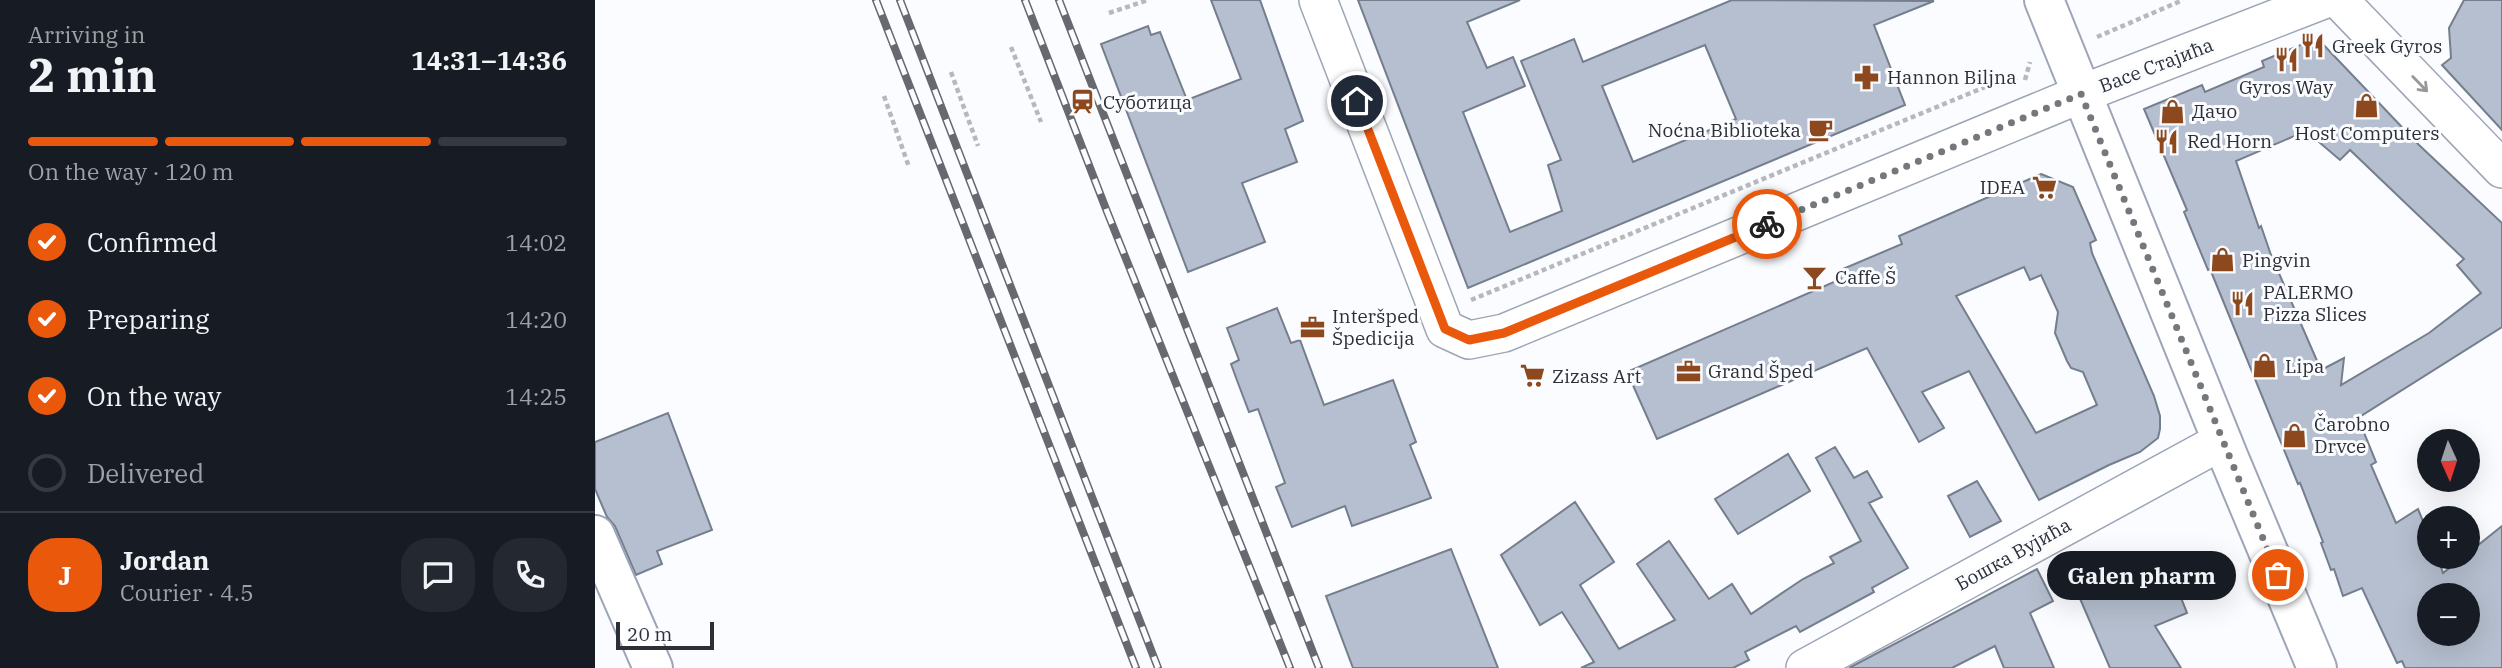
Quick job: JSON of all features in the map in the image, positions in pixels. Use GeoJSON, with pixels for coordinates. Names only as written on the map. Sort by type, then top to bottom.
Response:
{"type":"FeatureCollection","features":[{"type":"Feature","properties":{"kind":"street","name":"Васе Стајића"},"geometry":{"type":"LineString","coordinates":[[1318,0],[1445,329],[1469,340],[1504,333],[2076,81],[2323,0]]}},
{"type":"Feature","properties":{"kind":"street"},"geometry":{"type":"LineString","coordinates":[[2044,0],[2317,668]]}},
{"type":"Feature","properties":{"kind":"street"},"geometry":{"type":"LineString","coordinates":[[2339,0],[2502,169]]}},
{"type":"Feature","properties":{"kind":"street","name":"Бошка Вујића"},"geometry":{"type":"LineString","coordinates":[[1805,668],[2222,441]]}},
{"type":"Feature","properties":{"kind":"street"},"geometry":{"type":"LineString","coordinates":[[595,535],[653,668]]}},
{"type":"Feature","properties":{"kind":"path"},"geometry":{"type":"LineString","coordinates":[[1109,13],[1148,0]]}},
{"type":"Feature","properties":{"kind":"path"},"geometry":{"type":"LineString","coordinates":[[2076,81],[2093,39],[2183,0]]}},
{"type":"Feature","properties":{"kind":"path"},"geometry":{"type":"LineString","coordinates":[[1011,47],[1041,122]]}},
{"type":"Feature","properties":{"kind":"path"},"geometry":{"type":"LineString","coordinates":[[1468,301],[1997,82],[2025,80],[2031,57]]}},
{"type":"Feature","properties":{"kind":"path"},"geometry":{"type":"LineString","coordinates":[[951,72],[978,145]]}},
{"type":"Feature","properties":{"kind":"path"},"geometry":{"type":"LineString","coordinates":[[884,96],[909,167]]}},
{"type":"Feature","properties":{"kind":"building"},"geometry":{"type":"Polygon","coordinates":[[[1211,0],[1260,0],[1303,121],[1285,129],[1297,162],[1242,183],[1265,242],[1188,272],[1101,44],[1148,26],[1151,35],[1160,32],[1187,100],[1241,79],[1211,0]]]}},
{"type":"Feature","properties":{"kind":"building"},"geometry":{"type":"Polygon","coordinates":[[[1358,0],[1520,0],[1467,22],[1487,68],[1513,57],[1525,86],[1463,112],[1510,232],[1562,211],[1548,165],[1561,160],[1521,61],[1574,39],[1583,62],[1732,0],[1934,1],[1874,25],[1905,105],[1468,288],[1358,0]],[[1705,45],[1602,86],[1633,162],[1736,119],[1705,45]]]}},
{"type":"Feature","properties":{"kind":"building"},"geometry":{"type":"Polygon","coordinates":[[[2464,0],[2502,0],[2502,130],[2442,65],[2451,58],[2449,28],[2464,0]]]}},
{"type":"Feature","properties":{"kind":"building"},"geometry":{"type":"Polygon","coordinates":[[[2317,38],[2419,145],[2502,223],[2502,327],[2358,418],[2376,462],[2371,465],[2396,523],[2417,510],[2417,569],[2442,569],[2443,573],[2448,569],[2480,569],[2480,544],[2502,526],[2502,668],[2405,668],[2402,661],[2397,663],[2362,588],[2343,596],[2300,483],[2298,484],[2184,212],[2187,210],[2144,109],[2202,85],[2205,92],[2264,67],[2262,61],[2317,38]],[[2306,131],[2236,161],[2259,228],[2261,226],[2321,370],[2344,358],[2341,385],[2429,333],[2481,293],[2457,265],[2464,259],[2350,150],[2340,160],[2306,131]]]}},
{"type":"Feature","properties":{"kind":"building"},"geometry":{"type":"Polygon","coordinates":[[[2041,174],[2073,187],[2096,240],[2090,243],[2092,253],[2154,396],[2160,416],[2158,438],[2140,452],[2039,500],[1969,371],[1922,392],[1944,428],[1919,442],[1867,348],[1657,439],[1627,372],[1841,279],[1838,271],[1902,244],[1899,236],[2041,174]],[[2024,267],[1956,296],[2036,433],[2097,405],[2083,372],[2071,368],[2067,361],[2055,333],[2058,312],[2041,275],[2030,280],[2024,267]]]}},
{"type":"Feature","properties":{"kind":"building"},"geometry":{"type":"Polygon","coordinates":[[[1277,308],[1291,343],[1300,340],[1324,405],[1393,380],[1416,442],[1410,445],[1431,498],[1352,526],[1345,506],[1292,527],[1276,487],[1285,483],[1258,409],[1249,412],[1231,364],[1239,360],[1227,328],[1277,308]]]}},
{"type":"Feature","properties":{"kind":"building"},"geometry":{"type":"Polygon","coordinates":[[[668,413],[712,530],[657,551],[662,564],[636,575],[615,526],[607,517],[595,489],[595,442],[668,413]]]}},
{"type":"Feature","properties":{"kind":"building"},"geometry":{"type":"Polygon","coordinates":[[[1835,447],[1854,478],[1867,471],[1882,497],[1869,503],[1908,568],[1872,588],[1874,592],[1800,632],[1796,626],[1745,652],[1749,660],[1733,668],[1581,668],[1594,662],[1562,612],[1540,625],[1501,555],[1575,502],[1614,562],[1580,585],[1619,649],[1675,620],[1637,564],[1669,541],[1709,599],[1732,584],[1751,614],[1803,579],[1834,563],[1830,557],[1861,541],[1816,458],[1835,447]]]}},
{"type":"Feature","properties":{"kind":"building"},"geometry":{"type":"Polygon","coordinates":[[[1788,454],[1810,491],[1738,534],[1715,499],[1788,454]]]}},
{"type":"Feature","properties":{"kind":"building"},"geometry":{"type":"Polygon","coordinates":[[[1977,481],[2001,521],[1970,537],[1948,496],[1977,481]]]}},
{"type":"Feature","properties":{"kind":"building"},"geometry":{"type":"Polygon","coordinates":[[[1451,549],[1498,668],[1353,668],[1326,596],[1451,549]]]}},
{"type":"Feature","properties":{"kind":"building"},"geometry":{"type":"Polygon","coordinates":[[[2165,557],[2187,613],[2155,626],[2181,668],[2110,668],[2078,594],[2165,557]]]}},
{"type":"Feature","properties":{"kind":"building"},"geometry":{"type":"Polygon","coordinates":[[[2037,569],[2053,601],[2030,613],[2054,668],[2004,668],[1995,646],[1952,668],[1849,668],[2037,569]]]}},
{"type":"Feature","properties":{"kind":"railway"},"geometry":{"type":"LineString","coordinates":[[876,0],[1136,668]]}},
{"type":"Feature","properties":{"kind":"railway"},"geometry":{"type":"LineString","coordinates":[[900,0],[1158,668]]}},
{"type":"Feature","properties":{"kind":"railway"},"geometry":{"type":"LineString","coordinates":[[1025,0],[1290,668]]}},
{"type":"Feature","properties":{"kind":"railway"},"geometry":{"type":"LineString","coordinates":[[1059,0],[1319,668]]}},
{"type":"Feature","properties":{"kind":"way so far"},"geometry":{"type":"LineString","coordinates":[[1767,224],[2081,94],[2278,575]]}},
{"type":"Feature","properties":{"kind":"place","name":"Greek Gyros"},"geometry":{"type":"Point","coordinates":[2312,46]}},
{"type":"Feature","properties":{"kind":"place","name":"Gyros Way"},"geometry":{"type":"Point","coordinates":[2286,59]}},
{"type":"Feature","properties":{"kind":"place","name":"Hannon Biljna"},"geometry":{"type":"Point","coordinates":[1867,77]}},
{"type":"Feature","properties":{"kind":"place","name":"Суботица"},"geometry":{"type":"Point","coordinates":[1083,102]}},
{"type":"Feature","properties":{"kind":"place","name":"Host Computers"},"geometry":{"type":"Point","coordinates":[2367,105]}},
{"type":"Feature","properties":{"kind":"place","name":"Дачо"},"geometry":{"type":"Point","coordinates":[2172,111]}},
{"type":"Feature","properties":{"kind":"place","name":"Noćna Biblioteka"},"geometry":{"type":"Point","coordinates":[1821,130]}},
{"type":"Feature","properties":{"kind":"place","name":"Red Horn"},"geometry":{"type":"Point","coordinates":[2167,141]}},
{"type":"Feature","properties":{"kind":"place","name":"IDEA"},"geometry":{"type":"Point","coordinates":[2045,187]}},
{"type":"Feature","properties":{"kind":"place","name":"Pingvin"},"geometry":{"type":"Point","coordinates":[2222,260]}},
{"type":"Feature","properties":{"kind":"place","name":"Caffe Š"},"geometry":{"type":"Point","coordinates":[1815,277]}},
{"type":"Feature","properties":{"kind":"place","name":"PALERMO Pizza Slices"},"geometry":{"type":"Point","coordinates":[2243,303]}},
{"type":"Feature","properties":{"kind":"place","name":"Interšped Špedicija"},"geometry":{"type":"Point","coordinates":[1312,327]}},
{"type":"Feature","properties":{"kind":"place","name":"Lipa"},"geometry":{"type":"Point","coordinates":[2265,366]}},
{"type":"Feature","properties":{"kind":"place","name":"Grand Šped"},"geometry":{"type":"Point","coordinates":[1688,371]}},
{"type":"Feature","properties":{"kind":"place","name":"Zizass Art"},"geometry":{"type":"Point","coordinates":[1532,376]}},
{"type":"Feature","properties":{"kind":"place","name":"Čarobno Drvce"},"geometry":{"type":"Point","coordinates":[2294,435]}},
{"type":"Feature","properties":{"kind":"place","name":"Galen pharm"},"geometry":{"type":"Point","coordinates":[2278,575]}},
{"type":"Feature","properties":{"kind":"route"},"geometry":{"type":"LineString","coordinates":[[1357,101],[1445,329],[1469,340],[1504,333],[1767,224]]}}]}
